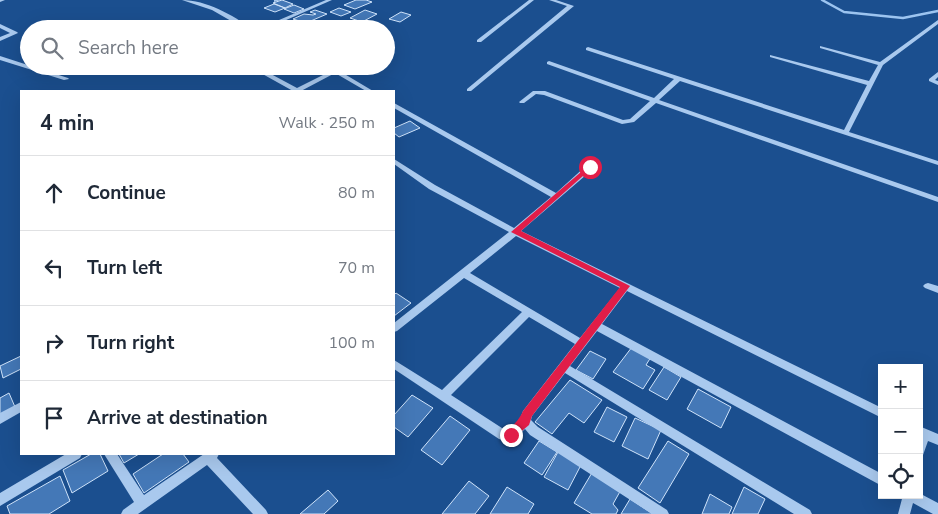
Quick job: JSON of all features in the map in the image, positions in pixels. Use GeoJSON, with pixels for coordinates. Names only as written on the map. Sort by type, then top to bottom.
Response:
{"type":"FeatureCollection","features":[{"type":"Feature","properties":{"kind":"street"},"geometry":{"type":"LineString","coordinates":[[184,0],[214,9],[233,20]]}},
{"type":"Feature","properties":{"kind":"street"},"geometry":{"type":"LineString","coordinates":[[282,20],[330,0]]}},
{"type":"Feature","properties":{"kind":"street"},"geometry":{"type":"LineString","coordinates":[[479,41],[532,0]]}},
{"type":"Feature","properties":{"kind":"street"},"geometry":{"type":"LineString","coordinates":[[469,90],[571,6],[551,0]]}},
{"type":"Feature","properties":{"kind":"street"},"geometry":{"type":"LineString","coordinates":[[846,132],[881,64],[938,22]]}},
{"type":"Feature","properties":{"kind":"street"},"geometry":{"type":"LineString","coordinates":[[0,26],[16,32],[0,39]]}},
{"type":"Feature","properties":{"kind":"street"},"geometry":{"type":"LineString","coordinates":[[822,48],[881,64]]}},
{"type":"Feature","properties":{"kind":"street"},"geometry":{"type":"LineString","coordinates":[[588,49],[846,132],[938,164]]}},
{"type":"Feature","properties":{"kind":"street"},"geometry":{"type":"LineString","coordinates":[[772,56],[871,84]]}},
{"type":"Feature","properties":{"kind":"street"},"geometry":{"type":"LineString","coordinates":[[0,58],[20,64]]}},
{"type":"Feature","properties":{"kind":"street"},"geometry":{"type":"LineString","coordinates":[[549,64],[938,200]]}},
{"type":"Feature","properties":{"kind":"street"},"geometry":{"type":"LineString","coordinates":[[938,74],[931,80],[938,83]]}},
{"type":"Feature","properties":{"kind":"street"},"geometry":{"type":"LineString","coordinates":[[53,75],[66,79]]}},
{"type":"Feature","properties":{"kind":"street"},"geometry":{"type":"LineString","coordinates":[[268,75],[295,90]]}},
{"type":"Feature","properties":{"kind":"street"},"geometry":{"type":"LineString","coordinates":[[299,90],[327,75]]}},
{"type":"Feature","properties":{"kind":"street"},"geometry":{"type":"LineString","coordinates":[[342,75],[368,90]]}},
{"type":"Feature","properties":{"kind":"street"},"geometry":{"type":"LineString","coordinates":[[522,102],[535,92],[545,93],[622,122],[632,121],[678,79]]}},
{"type":"Feature","properties":{"kind":"street"},"geometry":{"type":"LineString","coordinates":[[395,105],[556,196]]}},
{"type":"Feature","properties":{"kind":"street"},"geometry":{"type":"LineString","coordinates":[[395,162],[432,187],[515,232],[878,411]]}},
{"type":"Feature","properties":{"kind":"street"},"geometry":{"type":"LineString","coordinates":[[395,327],[515,232],[590,167]]}},
{"type":"Feature","properties":{"kind":"street"},"geometry":{"type":"LineString","coordinates":[[463,273],[581,343]]}},
{"type":"Feature","properties":{"kind":"street"},"geometry":{"type":"LineString","coordinates":[[395,365],[503,435],[511,435],[525,422],[527,414],[626,286]]}},
{"type":"Feature","properties":{"kind":"street"},"geometry":{"type":"LineString","coordinates":[[928,286],[938,290]]}},
{"type":"Feature","properties":{"kind":"street"},"geometry":{"type":"LineString","coordinates":[[443,396],[528,312]]}},
{"type":"Feature","properties":{"kind":"street"},"geometry":{"type":"LineString","coordinates":[[595,325],[878,478]]}},
{"type":"Feature","properties":{"kind":"street"},"geometry":{"type":"LineString","coordinates":[[563,367],[806,514]]}},
{"type":"Feature","properties":{"kind":"street"},"geometry":{"type":"LineString","coordinates":[[0,419],[20,408]]}},
{"type":"Feature","properties":{"kind":"street"},"geometry":{"type":"LineString","coordinates":[[525,422],[534,431],[663,514]]}},
{"type":"Feature","properties":{"kind":"street"},"geometry":{"type":"LineString","coordinates":[[923,433],[938,440]]}},
{"type":"Feature","properties":{"kind":"street"},"geometry":{"type":"LineString","coordinates":[[0,500],[74,455]]}},
{"type":"Feature","properties":{"kind":"street"},"geometry":{"type":"LineString","coordinates":[[111,455],[142,503]]}},
{"type":"Feature","properties":{"kind":"street"},"geometry":{"type":"LineString","coordinates":[[127,514],[211,455],[262,514]]}},
{"type":"Feature","properties":{"kind":"street"},"geometry":{"type":"LineString","coordinates":[[904,514],[909,499]]}},
{"type":"Feature","properties":{"kind":"street"},"geometry":{"type":"LineString","coordinates":[[917,499],[938,510]]}},
{"type":"Feature","properties":{"kind":"building"},"geometry":{"type":"Polygon","coordinates":[[[282,0],[293,4],[285,8],[273,3],[282,0]]]}},
{"type":"Feature","properties":{"kind":"building"},"geometry":{"type":"Polygon","coordinates":[[[356,0],[372,2],[355,9],[344,5],[356,0]]]}},
{"type":"Feature","properties":{"kind":"building"},"geometry":{"type":"Polygon","coordinates":[[[274,4],[285,8],[275,12],[264,8],[274,4]]]}},
{"type":"Feature","properties":{"kind":"building"},"geometry":{"type":"Polygon","coordinates":[[[294,5],[304,9],[294,13],[284,9],[294,5]]]}},
{"type":"Feature","properties":{"kind":"building"},"geometry":{"type":"Polygon","coordinates":[[[339,8],[351,12],[341,16],[330,12],[339,8]]]}},
{"type":"Feature","properties":{"kind":"building"},"geometry":{"type":"Polygon","coordinates":[[[315,10],[327,14],[313,20],[293,19],[304,14],[316,14],[310,12],[315,10]]]}},
{"type":"Feature","properties":{"kind":"building"},"geometry":{"type":"Polygon","coordinates":[[[365,10],[377,14],[366,20],[350,18],[365,10]]]}},
{"type":"Feature","properties":{"kind":"building"},"geometry":{"type":"Polygon","coordinates":[[[401,12],[411,15],[400,22],[389,19],[401,12]]]}},
{"type":"Feature","properties":{"kind":"building"},"geometry":{"type":"Polygon","coordinates":[[[410,121],[420,128],[399,137],[395,134],[395,128],[410,121]]]}},
{"type":"Feature","properties":{"kind":"building"},"geometry":{"type":"Polygon","coordinates":[[[395,294],[411,303],[395,315],[395,294]]]}},
{"type":"Feature","properties":{"kind":"building"},"geometry":{"type":"Polygon","coordinates":[[[632,347],[651,357],[646,365],[655,370],[643,389],[613,372],[632,347]]]}},
{"type":"Feature","properties":{"kind":"building"},"geometry":{"type":"Polygon","coordinates":[[[590,351],[606,359],[593,379],[576,370],[590,351]]]}},
{"type":"Feature","properties":{"kind":"building"},"geometry":{"type":"Polygon","coordinates":[[[20,356],[20,370],[3,378],[0,366],[20,356]]]}},
{"type":"Feature","properties":{"kind":"building"},"geometry":{"type":"Polygon","coordinates":[[[664,367],[681,377],[667,400],[649,390],[664,367]]]}},
{"type":"Feature","properties":{"kind":"building"},"geometry":{"type":"Polygon","coordinates":[[[570,380],[602,400],[584,423],[569,413],[552,434],[535,422],[570,380]]]}},
{"type":"Feature","properties":{"kind":"building"},"geometry":{"type":"Polygon","coordinates":[[[698,389],[731,407],[721,428],[687,409],[698,389]]]}},
{"type":"Feature","properties":{"kind":"building"},"geometry":{"type":"Polygon","coordinates":[[[9,393],[15,407],[0,416],[0,398],[9,393]]]}},
{"type":"Feature","properties":{"kind":"building"},"geometry":{"type":"Polygon","coordinates":[[[412,395],[433,408],[408,437],[395,428],[395,414],[412,395]]]}},
{"type":"Feature","properties":{"kind":"building"},"geometry":{"type":"Polygon","coordinates":[[[607,407],[627,417],[614,442],[594,432],[607,407]]]}},
{"type":"Feature","properties":{"kind":"building"},"geometry":{"type":"Polygon","coordinates":[[[450,416],[470,430],[442,465],[421,450],[450,416]]]}},
{"type":"Feature","properties":{"kind":"building"},"geometry":{"type":"Polygon","coordinates":[[[635,418],[661,430],[648,459],[622,446],[635,418]]]}},
{"type":"Feature","properties":{"kind":"building"},"geometry":{"type":"Polygon","coordinates":[[[539,441],[557,452],[542,475],[524,463],[539,441]]]}},
{"type":"Feature","properties":{"kind":"building"},"geometry":{"type":"Polygon","coordinates":[[[668,441],[689,454],[660,503],[638,488],[668,441]]]}},
{"type":"Feature","properties":{"kind":"building"},"geometry":{"type":"Polygon","coordinates":[[[558,452],[581,465],[568,490],[544,477],[558,452]]]}},
{"type":"Feature","properties":{"kind":"building"},"geometry":{"type":"Polygon","coordinates":[[[89,455],[100,455],[108,471],[72,493],[63,470],[89,455]]]}},
{"type":"Feature","properties":{"kind":"building"},"geometry":{"type":"Polygon","coordinates":[[[120,455],[137,455],[124,463],[120,455]]]}},
{"type":"Feature","properties":{"kind":"building"},"geometry":{"type":"Polygon","coordinates":[[[162,455],[184,455],[189,462],[144,493],[133,474],[162,455]]]}},
{"type":"Feature","properties":{"kind":"building"},"geometry":{"type":"Polygon","coordinates":[[[593,471],[622,488],[613,504],[618,510],[616,514],[592,514],[574,503],[593,471]]]}},
{"type":"Feature","properties":{"kind":"building"},"geometry":{"type":"Polygon","coordinates":[[[60,476],[70,501],[49,514],[10,514],[7,506],[60,476]]]}},
{"type":"Feature","properties":{"kind":"building"},"geometry":{"type":"Polygon","coordinates":[[[469,481],[489,496],[475,514],[442,514],[469,481]]]}},
{"type":"Feature","properties":{"kind":"building"},"geometry":{"type":"Polygon","coordinates":[[[507,487],[534,504],[528,514],[490,514],[507,487]]]}},
{"type":"Feature","properties":{"kind":"building"},"geometry":{"type":"Polygon","coordinates":[[[744,487],[765,499],[758,514],[732,514],[744,487]]]}},
{"type":"Feature","properties":{"kind":"building"},"geometry":{"type":"Polygon","coordinates":[[[328,490],[338,501],[324,514],[300,514],[328,490]]]}},
{"type":"Feature","properties":{"kind":"building"},"geometry":{"type":"Polygon","coordinates":[[[710,494],[732,507],[729,514],[702,514],[710,494]]]}},
{"type":"Feature","properties":{"kind":"building"},"geometry":{"type":"Polygon","coordinates":[[[630,499],[653,514],[621,514],[630,499]]]}},
{"type":"Feature","properties":{"kind":"waterway"},"geometry":{"type":"LineString","coordinates":[[822,0],[844,12],[903,18],[938,11]]}},
{"type":"Feature","properties":{"kind":"route"},"geometry":{"type":"LineString","coordinates":[[511,435],[525,422],[527,414],[626,286],[515,232],[590,167]]}}]}
